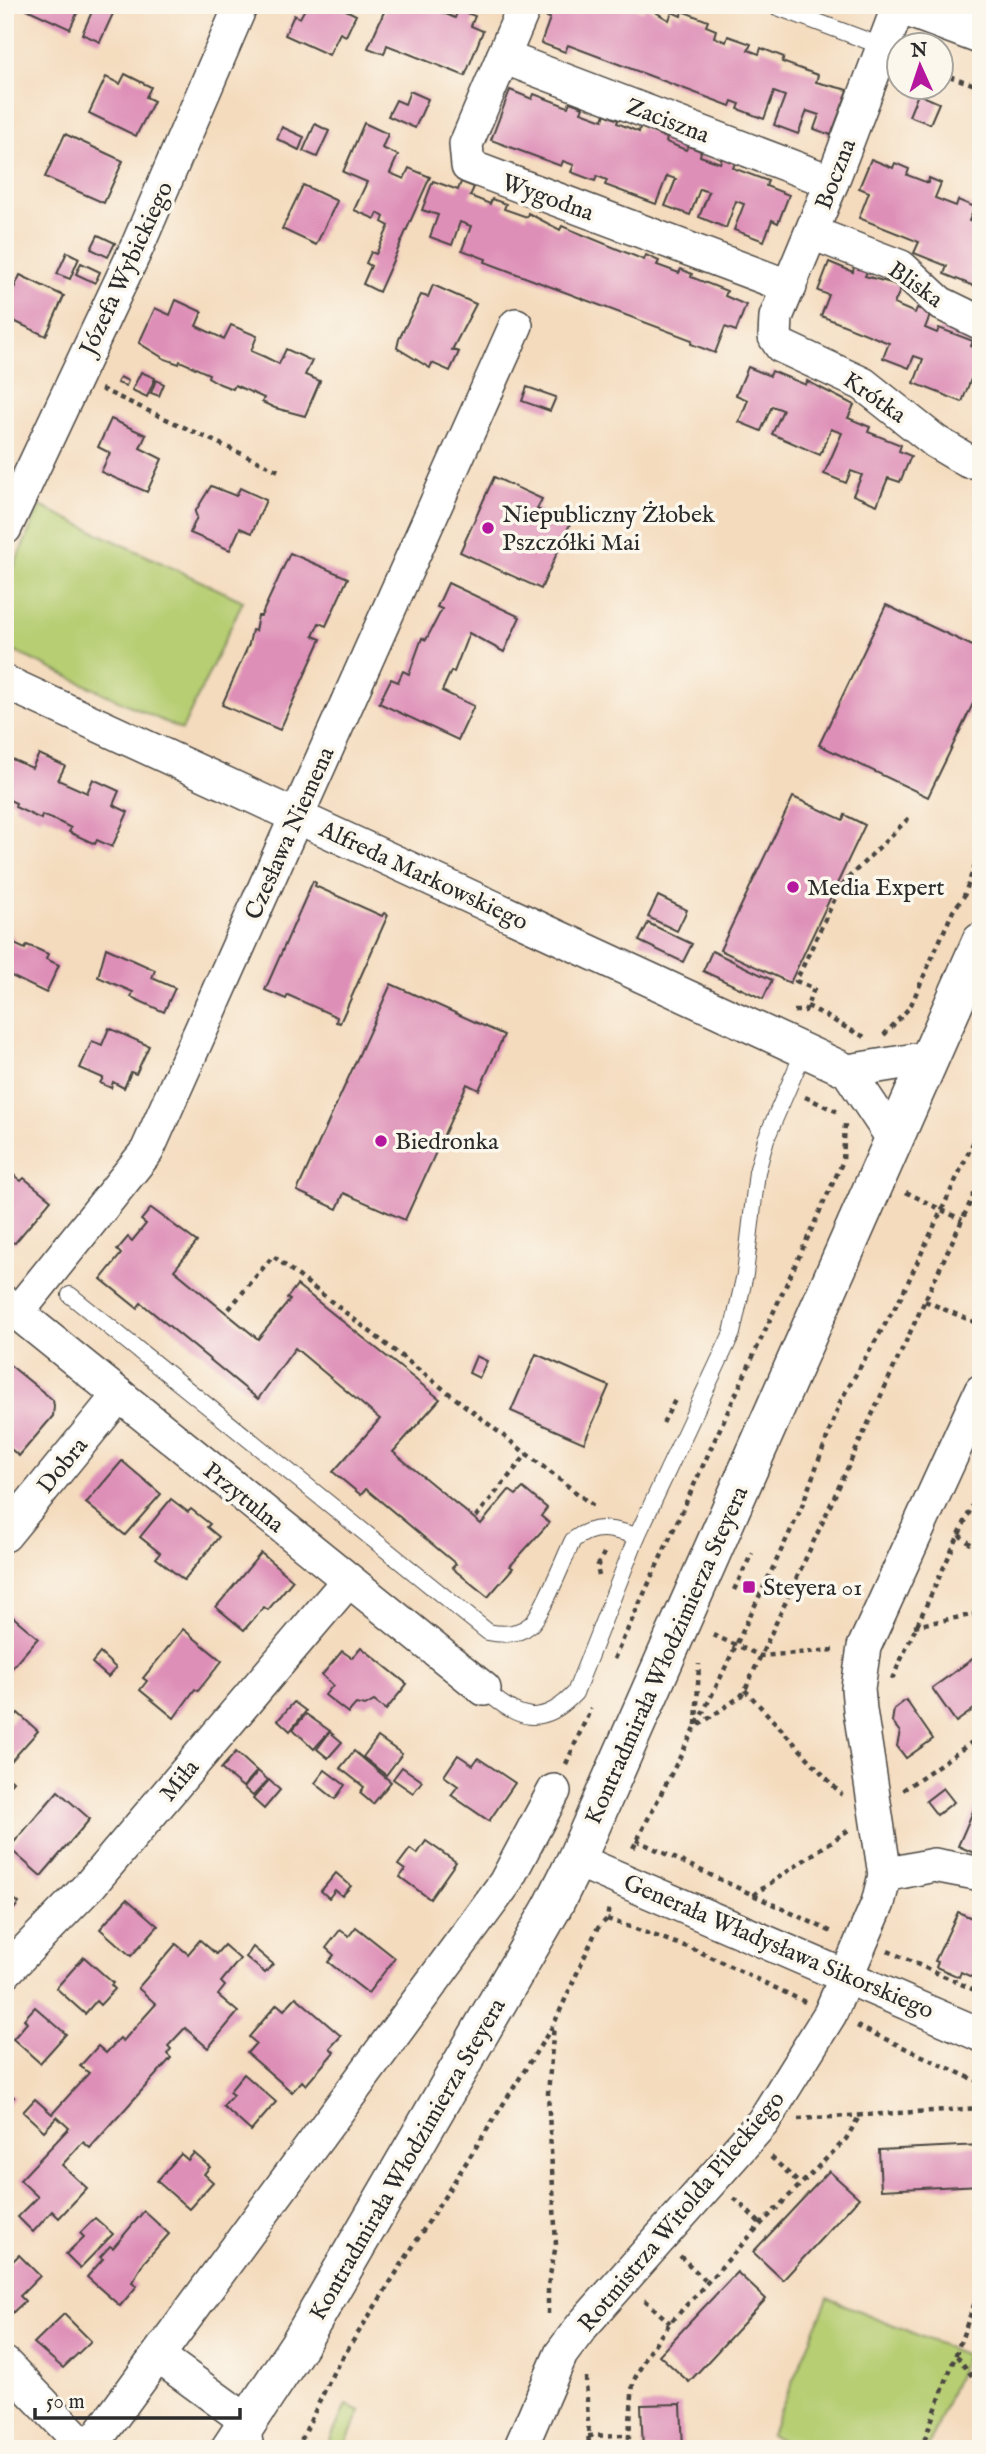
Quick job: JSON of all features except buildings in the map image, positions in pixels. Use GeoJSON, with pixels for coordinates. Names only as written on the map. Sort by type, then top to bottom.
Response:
{"type":"FeatureCollection","features":[{"type":"Feature","properties":{"kind":"street","name":"Józefa Wybickiego"},"geometry":{"type":"LineString","coordinates":[[5,528],[137,247],[241,5]]}},
{"type":"Feature","properties":{"kind":"street","name":"Wygodna"},"geometry":{"type":"LineString","coordinates":[[525,5],[466,144],[468,166],[790,287]]}},
{"type":"Feature","properties":{"kind":"street","name":"Boczna"},"geometry":{"type":"LineString","coordinates":[[890,32],[900,5]]}},
{"type":"Feature","properties":{"kind":"street"},"geometry":{"type":"LineString","coordinates":[[900,5],[981,35]]}},
{"type":"Feature","properties":{"kind":"street","name":"Boczna"},"geometry":{"type":"LineString","coordinates":[[777,343],[776,317],[812,233],[884,47]]}},
{"type":"Feature","properties":{"kind":"street","name":"Zaciszna"},"geometry":{"type":"LineString","coordinates":[[503,57],[832,182]]}},
{"type":"Feature","properties":{"kind":"street","name":"Bliska"},"geometry":{"type":"LineString","coordinates":[[812,233],[901,267],[940,303],[981,323]]}},
{"type":"Feature","properties":{"kind":"street","name":"Czesława Niemena"},"geometry":{"type":"LineString","coordinates":[[11,1308],[147,1151],[516,325]]}},
{"type":"Feature","properties":{"kind":"street","name":"Krótka"},"geometry":{"type":"LineString","coordinates":[[777,343],[863,384],[936,442],[968,461]]}},
{"type":"Feature","properties":{"kind":"street","name":"Alfreda Markowskiego"},"geometry":{"type":"LineString","coordinates":[[5,682],[848,1071]]}},
{"type":"Feature","properties":{"kind":"street","name":"Kontradmirała Włodzimierza Steyera"},"geometry":{"type":"LineString","coordinates":[[243,2443],[552,1908],[576,1860],[892,1137],[981,942]]}},
{"type":"Feature","properties":{"kind":"street"},"geometry":{"type":"LineString","coordinates":[[892,1137],[848,1071],[928,1058]]}},
{"type":"Feature","properties":{"kind":"street","name":"Przytulna"},"geometry":{"type":"LineString","coordinates":[[11,1308],[347,1582],[484,1689]]}},
{"type":"Feature","properties":{"kind":"street"},"geometry":{"type":"LineString","coordinates":[[981,1391],[866,1642],[859,1699],[885,1875],[934,1865],[981,1874]]}},
{"type":"Feature","properties":{"kind":"street","name":"Dobra"},"geometry":{"type":"LineString","coordinates":[[5,1535],[119,1395]]}},
{"type":"Feature","properties":{"kind":"street","name":"Miła"},"geometry":{"type":"LineString","coordinates":[[5,1972],[90,1885],[347,1582]]}},
{"type":"Feature","properties":{"kind":"street","name":"Kontradmirała Włodzimierza Steyera"},"geometry":{"type":"LineString","coordinates":[[88,2449],[505,1883],[554,1791]]}},
{"type":"Feature","properties":{"kind":"street","name":"Generała Władysława Sikorskiego"},"geometry":{"type":"LineString","coordinates":[[576,1860],[981,2035]]}},
{"type":"Feature","properties":{"kind":"street","name":"Rotmistrza Witolda Pileckiego"},"geometry":{"type":"LineString","coordinates":[[520,2449],[561,2354],[582,2326],[763,2122],[830,2014],[878,1903],[885,1875]]}},
{"type":"Feature","properties":{"kind":"street"},"geometry":{"type":"LineString","coordinates":[[158,2356],[236,2413],[243,2443]]}},
{"type":"Feature","properties":{"kind":"street"},"geometry":{"type":"LineString","coordinates":[[5,2364],[88,2449]]}},
{"type":"Feature","properties":{"kind":"lane"},"geometry":{"type":"LineString","coordinates":[[772,5],[884,47]]}},
{"type":"Feature","properties":{"kind":"lane"},"geometry":{"type":"LineString","coordinates":[[484,1689],[505,1709],[534,1717],[558,1711],[575,1693],[638,1536],[732,1333],[745,1274],[757,1172],[766,1139],[804,1051]]}},
{"type":"Feature","properties":{"kind":"lane"},"geometry":{"type":"LineString","coordinates":[[70,1295],[488,1632],[514,1633],[534,1622],[573,1540],[595,1528],[638,1536]]}},
{"type":"Feature","properties":{"kind":"path"},"geometry":{"type":"LineString","coordinates":[[954,78],[981,87]]}},
{"type":"Feature","properties":{"kind":"path"},"geometry":{"type":"LineString","coordinates":[[75,377],[279,471]]}},
{"type":"Feature","properties":{"kind":"path"},"geometry":{"type":"LineString","coordinates":[[791,1011],[805,1011],[814,989],[796,981],[838,892],[848,878],[911,816]]}},
{"type":"Feature","properties":{"kind":"path"},"geometry":{"type":"LineString","coordinates":[[881,1040],[910,1007],[953,911],[964,896],[981,848]]}},
{"type":"Feature","properties":{"kind":"path"},"geometry":{"type":"LineString","coordinates":[[807,1006],[869,1040]]}},
{"type":"Feature","properties":{"kind":"path"},"geometry":{"type":"LineString","coordinates":[[609,1670],[843,1161],[845,1115],[787,1089]]}},
{"type":"Feature","properties":{"kind":"path"},"geometry":{"type":"LineString","coordinates":[[633,1848],[696,1727],[800,1511],[841,1400],[901,1297],[981,1126]]}},
{"type":"Feature","properties":{"kind":"path"},"geometry":{"type":"LineString","coordinates":[[696,1727],[741,1696],[745,1690],[981,1179]]}},
{"type":"Feature","properties":{"kind":"path"},"geometry":{"type":"LineString","coordinates":[[902,1190],[962,1220]]}},
{"type":"Feature","properties":{"kind":"path"},"geometry":{"type":"LineString","coordinates":[[229,1309],[273,1256],[601,1514]]}},
{"type":"Feature","properties":{"kind":"path"},"geometry":{"type":"LineString","coordinates":[[925,1301],[981,1325]]}},
{"type":"Feature","properties":{"kind":"path"},"geometry":{"type":"LineString","coordinates":[[661,1427],[672,1403],[678,1397]]}},
{"type":"Feature","properties":{"kind":"path"},"geometry":{"type":"LineString","coordinates":[[476,1517],[527,1454]]}},
{"type":"Feature","properties":{"kind":"path"},"geometry":{"type":"LineString","coordinates":[[890,1683],[981,1487]]}},
{"type":"Feature","properties":{"kind":"path"},"geometry":{"type":"LineString","coordinates":[[600,1582],[597,1567],[615,1530]]}},
{"type":"Feature","properties":{"kind":"path"},"geometry":{"type":"LineString","coordinates":[[959,1535],[981,1552]]}},
{"type":"Feature","properties":{"kind":"path"},"geometry":{"type":"LineString","coordinates":[[713,1634],[761,1656],[866,1642],[916,1625],[981,1613]]}},
{"type":"Feature","properties":{"kind":"path"},"geometry":{"type":"LineString","coordinates":[[696,1727],[699,1662]]}},
{"type":"Feature","properties":{"kind":"path"},"geometry":{"type":"LineString","coordinates":[[745,1690],[843,1797]]}},
{"type":"Feature","properties":{"kind":"path"},"geometry":{"type":"LineString","coordinates":[[554,1791],[593,1706]]}},
{"type":"Feature","properties":{"kind":"path"},"geometry":{"type":"LineString","coordinates":[[894,1797],[981,1737]]}},
{"type":"Feature","properties":{"kind":"path"},"geometry":{"type":"LineString","coordinates":[[752,1895],[862,1821]]}},
{"type":"Feature","properties":{"kind":"path"},"geometry":{"type":"LineString","coordinates":[[636,1840],[833,1933],[842,1931]]}},
{"type":"Feature","properties":{"kind":"path"},"geometry":{"type":"LineString","coordinates":[[297,2449],[334,2371],[554,2024],[597,1929],[607,1919],[609,1907]]}},
{"type":"Feature","properties":{"kind":"path"},"geometry":{"type":"LineString","coordinates":[[607,1919],[696,1950],[981,2082]]}},
{"type":"Feature","properties":{"kind":"path"},"geometry":{"type":"LineString","coordinates":[[915,1963],[981,1993]]}},
{"type":"Feature","properties":{"kind":"path"},"geometry":{"type":"LineString","coordinates":[[548,2314],[548,2284],[556,2245],[548,2093],[554,2024]]}},
{"type":"Feature","properties":{"kind":"path"},"geometry":{"type":"LineString","coordinates":[[790,2119],[981,2108]]}},
{"type":"Feature","properties":{"kind":"path"},"geometry":{"type":"LineString","coordinates":[[628,2449],[633,2382],[648,2353],[670,2323],[707,2282],[846,2138],[860,2115]]}},
{"type":"Feature","properties":{"kind":"path"},"geometry":{"type":"LineString","coordinates":[[765,2152],[800,2184]]}},
{"type":"Feature","properties":{"kind":"path"},"geometry":{"type":"LineString","coordinates":[[730,2195],[761,2224]]}},
{"type":"Feature","properties":{"kind":"path"},"geometry":{"type":"LineString","coordinates":[[677,2253],[707,2282]]}},
{"type":"Feature","properties":{"kind":"path"},"geometry":{"type":"LineString","coordinates":[[921,2449],[981,2286]]}},
{"type":"Feature","properties":{"kind":"path"},"geometry":{"type":"LineString","coordinates":[[639,2294],[670,2323]]}},
{"type":"Feature","properties":{"kind":"path"},"geometry":{"type":"LineString","coordinates":[[957,2356],[981,2388]]}},
{"type":"Feature","properties":{"kind":"path"},"geometry":{"type":"LineString","coordinates":[[586,2371],[589,2449]]}},
{"type":"Feature","properties":{"kind":"path"},"geometry":{"type":"LineString","coordinates":[[588,2437],[627,2435]]}},
{"type":"Feature","properties":{"kind":"green space"},"geometry":{"type":"Polygon","coordinates":[[[40,506],[243,601],[182,730],[5,647],[5,587],[40,506]]]}},
{"type":"Feature","properties":{"kind":"green space"},"geometry":{"type":"Polygon","coordinates":[[[828,2298],[966,2355],[927,2449],[803,2449],[770,2435],[828,2298]]]}},
{"type":"Feature","properties":{"kind":"green space"},"geometry":{"type":"Polygon","coordinates":[[[346,2405],[361,2411],[343,2449],[326,2449],[346,2405]]]}},
{"type":"Feature","properties":{"kind":"place","name":"Niepubliczny Żłobek Pszczółki Mai"},"geometry":{"type":"Point","coordinates":[488,528]}},
{"type":"Feature","properties":{"kind":"place","name":"Media Expert"},"geometry":{"type":"Point","coordinates":[793,887]}},
{"type":"Feature","properties":{"kind":"place","name":"Biedronka"},"geometry":{"type":"Point","coordinates":[381,1141]}},
{"type":"Feature","properties":{"kind":"place","name":"Steyera 01"},"geometry":{"type":"Point","coordinates":[749,1587]}}]}
